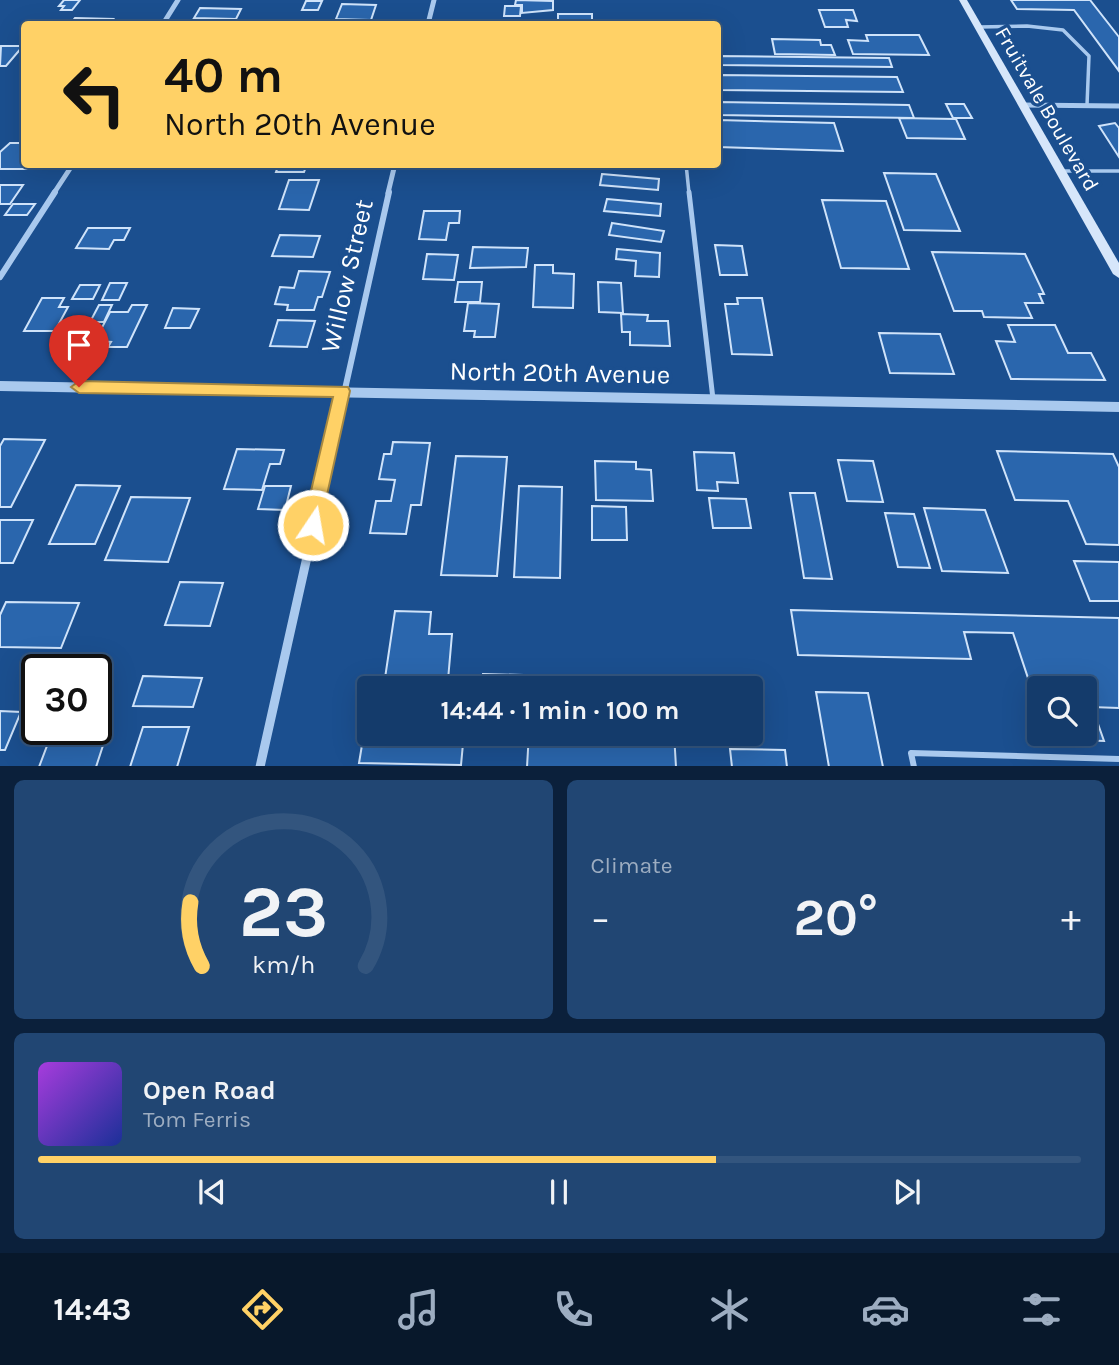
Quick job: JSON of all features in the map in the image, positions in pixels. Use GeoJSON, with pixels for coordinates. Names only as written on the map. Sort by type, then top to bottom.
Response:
{"type":"FeatureCollection","features":[{"type":"Feature","properties":{"kind":"main road","name":"Fruitvale Boulevard"},"geometry":{"type":"LineString","coordinates":[[963,0],[1119,274]]}},
{"type":"Feature","properties":{"kind":"street"},"geometry":{"type":"LineString","coordinates":[[165,21],[178,0]]}},
{"type":"Feature","properties":{"kind":"street"},"geometry":{"type":"LineString","coordinates":[[429,21],[434,0]]}},
{"type":"Feature","properties":{"kind":"street"},"geometry":{"type":"LineString","coordinates":[[1023,104],[1119,106]]}},
{"type":"Feature","properties":{"kind":"street"},"geometry":{"type":"LineString","coordinates":[[0,277],[70,168]]}},
{"type":"Feature","properties":{"kind":"street","name":"Willow Street"},"geometry":{"type":"LineString","coordinates":[[260,766],[394,168]]}},
{"type":"Feature","properties":{"kind":"street","name":"North 20th Avenue"},"geometry":{"type":"LineString","coordinates":[[0,386],[1119,407]]}},
{"type":"Feature","properties":{"kind":"lane"},"geometry":{"type":"LineString","coordinates":[[979,27],[1027,26],[1063,30],[1089,56],[1087,105]]}},
{"type":"Feature","properties":{"kind":"lane"},"geometry":{"type":"LineString","coordinates":[[686,168],[713,399]]}},
{"type":"Feature","properties":{"kind":"lane"},"geometry":{"type":"LineString","coordinates":[[1061,171],[1119,171]]}},
{"type":"Feature","properties":{"kind":"lane"},"geometry":{"type":"LineString","coordinates":[[914,766],[911,753],[1119,759]]}},
{"type":"Feature","properties":{"kind":"building"},"geometry":{"type":"Polygon","coordinates":[[[64,0],[80,0],[72,10],[61,10],[64,6],[59,6],[64,0]]]}},
{"type":"Feature","properties":{"kind":"building"},"geometry":{"type":"Polygon","coordinates":[[[516,0],[553,1],[553,10],[522,13],[522,5],[515,5],[516,0]]]}},
{"type":"Feature","properties":{"kind":"building"},"geometry":{"type":"Polygon","coordinates":[[[1011,0],[1090,0],[1119,37],[1119,71],[1074,10],[1017,9],[1011,0]]]}},
{"type":"Feature","properties":{"kind":"building"},"geometry":{"type":"Polygon","coordinates":[[[306,1],[322,1],[318,10],[302,10],[306,1]]]}},
{"type":"Feature","properties":{"kind":"building"},"geometry":{"type":"Polygon","coordinates":[[[342,4],[376,5],[371,20],[336,19],[342,4]]]}},
{"type":"Feature","properties":{"kind":"building"},"geometry":{"type":"Polygon","coordinates":[[[505,6],[521,6],[520,16],[504,16],[505,6]]]}},
{"type":"Feature","properties":{"kind":"building"},"geometry":{"type":"Polygon","coordinates":[[[200,8],[241,9],[236,19],[194,18],[200,8]]]}},
{"type":"Feature","properties":{"kind":"building"},"geometry":{"type":"Polygon","coordinates":[[[819,10],[853,10],[857,21],[846,20],[848,27],[825,27],[819,10]]]}},
{"type":"Feature","properties":{"kind":"building"},"geometry":{"type":"Polygon","coordinates":[[[558,14],[592,14],[592,21],[558,21],[558,14]]]}},
{"type":"Feature","properties":{"kind":"building"},"geometry":{"type":"Polygon","coordinates":[[[75,18],[113,19],[111,21],[72,21],[75,18]]]}},
{"type":"Feature","properties":{"kind":"building"},"geometry":{"type":"Polygon","coordinates":[[[866,35],[919,35],[929,55],[853,54],[848,40],[868,41],[866,35]]]}},
{"type":"Feature","properties":{"kind":"building"},"geometry":{"type":"Polygon","coordinates":[[[772,39],[820,40],[821,45],[831,45],[835,55],[775,54],[772,39]]]}},
{"type":"Feature","properties":{"kind":"building"},"geometry":{"type":"Polygon","coordinates":[[[1,46],[21,46],[6,66],[0,66],[1,46]]]}},
{"type":"Feature","properties":{"kind":"building"},"geometry":{"type":"Polygon","coordinates":[[[721,56],[889,58],[892,67],[721,65],[721,56]]]}},
{"type":"Feature","properties":{"kind":"building"},"geometry":{"type":"Polygon","coordinates":[[[721,75],[897,77],[903,92],[721,90],[721,75]]]}},
{"type":"Feature","properties":{"kind":"building"},"geometry":{"type":"Polygon","coordinates":[[[721,102],[909,105],[914,118],[721,115],[721,102]]]}},
{"type":"Feature","properties":{"kind":"building"},"geometry":{"type":"Polygon","coordinates":[[[946,104],[964,104],[972,118],[953,118],[946,104]]]}},
{"type":"Feature","properties":{"kind":"building"},"geometry":{"type":"Polygon","coordinates":[[[899,118],[956,119],[965,139],[907,138],[899,118]]]}},
{"type":"Feature","properties":{"kind":"building"},"geometry":{"type":"Polygon","coordinates":[[[721,120],[834,123],[843,151],[721,147],[721,120]]]}},
{"type":"Feature","properties":{"kind":"building"},"geometry":{"type":"Polygon","coordinates":[[[1115,123],[1119,128],[1119,157],[1099,126],[1115,123]]]}},
{"type":"Feature","properties":{"kind":"building"},"geometry":{"type":"Polygon","coordinates":[[[10,143],[21,143],[21,168],[27,169],[0,169],[0,152],[10,143]]]}},
{"type":"Feature","properties":{"kind":"building"},"geometry":{"type":"Polygon","coordinates":[[[278,168],[306,168],[304,172],[276,172],[278,168]]]}},
{"type":"Feature","properties":{"kind":"building"},"geometry":{"type":"Polygon","coordinates":[[[457,168],[490,168],[490,169],[457,168]]]}},
{"type":"Feature","properties":{"kind":"building"},"geometry":{"type":"Polygon","coordinates":[[[884,173],[936,174],[960,231],[904,230],[884,173]]]}},
{"type":"Feature","properties":{"kind":"building"},"geometry":{"type":"Polygon","coordinates":[[[602,174],[659,179],[658,190],[600,185],[602,174]]]}},
{"type":"Feature","properties":{"kind":"building"},"geometry":{"type":"Polygon","coordinates":[[[289,180],[319,180],[309,210],[279,209],[289,180]]]}},
{"type":"Feature","properties":{"kind":"building"},"geometry":{"type":"Polygon","coordinates":[[[0,185],[23,185],[10,204],[0,204],[0,185]]]}},
{"type":"Feature","properties":{"kind":"building"},"geometry":{"type":"Polygon","coordinates":[[[607,199],[661,204],[660,216],[604,211],[607,199]]]}},
{"type":"Feature","properties":{"kind":"building"},"geometry":{"type":"Polygon","coordinates":[[[822,200],[886,201],[909,269],[841,268],[822,200]]]}},
{"type":"Feature","properties":{"kind":"building"},"geometry":{"type":"Polygon","coordinates":[[[13,204],[35,204],[27,215],[5,215],[13,204]]]}},
{"type":"Feature","properties":{"kind":"building"},"geometry":{"type":"Polygon","coordinates":[[[424,211],[460,211],[459,223],[449,223],[446,240],[419,239],[424,211]]]}},
{"type":"Feature","properties":{"kind":"building"},"geometry":{"type":"Polygon","coordinates":[[[612,223],[664,231],[661,242],[609,235],[612,223]]]}},
{"type":"Feature","properties":{"kind":"building"},"geometry":{"type":"Polygon","coordinates":[[[88,228],[130,228],[124,240],[114,240],[109,249],[76,248],[88,228]]]}},
{"type":"Feature","properties":{"kind":"building"},"geometry":{"type":"Polygon","coordinates":[[[280,235],[320,236],[313,257],[272,256],[280,235]]]}},
{"type":"Feature","properties":{"kind":"building"},"geometry":{"type":"Polygon","coordinates":[[[715,245],[742,246],[747,275],[720,275],[715,245]]]}},
{"type":"Feature","properties":{"kind":"building"},"geometry":{"type":"Polygon","coordinates":[[[473,247],[528,248],[526,267],[470,268],[473,247]]]}},
{"type":"Feature","properties":{"kind":"building"},"geometry":{"type":"Polygon","coordinates":[[[617,249],[660,253],[659,277],[635,276],[636,261],[616,259],[617,249]]]}},
{"type":"Feature","properties":{"kind":"building"},"geometry":{"type":"Polygon","coordinates":[[[932,252],[1025,254],[1044,294],[1039,294],[1043,303],[1025,303],[1032,318],[984,317],[982,311],[954,311],[932,252]]]}},
{"type":"Feature","properties":{"kind":"building"},"geometry":{"type":"Polygon","coordinates":[[[427,254],[458,255],[454,280],[423,279],[427,254]]]}},
{"type":"Feature","properties":{"kind":"building"},"geometry":{"type":"Polygon","coordinates":[[[535,265],[553,265],[553,273],[574,274],[573,308],[533,307],[535,265]]]}},
{"type":"Feature","properties":{"kind":"building"},"geometry":{"type":"Polygon","coordinates":[[[299,271],[330,272],[322,297],[318,297],[314,310],[287,310],[288,305],[275,304],[280,287],[294,288],[299,271]]]}},
{"type":"Feature","properties":{"kind":"building"},"geometry":{"type":"Polygon","coordinates":[[[458,282],[482,282],[480,302],[455,302],[458,282]]]}},
{"type":"Feature","properties":{"kind":"building"},"geometry":{"type":"Polygon","coordinates":[[[598,282],[621,283],[623,313],[599,312],[598,282]]]}},
{"type":"Feature","properties":{"kind":"building"},"geometry":{"type":"Polygon","coordinates":[[[110,283],[127,283],[119,300],[102,300],[110,283]]]}},
{"type":"Feature","properties":{"kind":"building"},"geometry":{"type":"Polygon","coordinates":[[[80,285],[100,285],[93,299],[72,299],[80,285]]]}},
{"type":"Feature","properties":{"kind":"building"},"geometry":{"type":"Polygon","coordinates":[[[42,298],[64,298],[59,307],[68,307],[55,331],[24,331],[42,298]]]}},
{"type":"Feature","properties":{"kind":"building"},"geometry":{"type":"Polygon","coordinates":[[[737,298],[762,298],[772,355],[732,354],[725,304],[738,304],[737,298]]]}},
{"type":"Feature","properties":{"kind":"building"},"geometry":{"type":"Polygon","coordinates":[[[468,303],[499,304],[495,337],[474,337],[475,331],[464,331],[468,303]]]}},
{"type":"Feature","properties":{"kind":"building"},"geometry":{"type":"Polygon","coordinates":[[[99,305],[112,305],[104,322],[90,322],[99,305]]]}},
{"type":"Feature","properties":{"kind":"building"},"geometry":{"type":"Polygon","coordinates":[[[132,305],[147,305],[127,347],[108,347],[111,342],[95,341],[110,312],[128,312],[132,305]]]}},
{"type":"Feature","properties":{"kind":"building"},"geometry":{"type":"Polygon","coordinates":[[[173,308],[199,309],[190,328],[165,328],[173,308]]]}},
{"type":"Feature","properties":{"kind":"building"},"geometry":{"type":"Polygon","coordinates":[[[621,314],[648,315],[647,321],[668,321],[670,346],[630,345],[630,332],[622,332],[621,314]]]}},
{"type":"Feature","properties":{"kind":"building"},"geometry":{"type":"Polygon","coordinates":[[[278,320],[315,321],[307,347],[270,346],[278,320]]]}},
{"type":"Feature","properties":{"kind":"building"},"geometry":{"type":"Polygon","coordinates":[[[1008,325],[1055,325],[1068,353],[1091,353],[1105,380],[1011,379],[996,341],[1015,342],[1008,325]]]}},
{"type":"Feature","properties":{"kind":"building"},"geometry":{"type":"Polygon","coordinates":[[[879,333],[940,334],[954,374],[890,373],[879,333]]]}},
{"type":"Feature","properties":{"kind":"building"},"geometry":{"type":"Polygon","coordinates":[[[4,439],[45,440],[11,507],[0,507],[0,446],[4,439]]]}},
{"type":"Feature","properties":{"kind":"building"},"geometry":{"type":"Polygon","coordinates":[[[393,442],[430,443],[421,505],[411,505],[406,534],[370,533],[376,501],[391,501],[395,480],[379,479],[384,454],[391,454],[393,442]]]}},
{"type":"Feature","properties":{"kind":"building"},"geometry":{"type":"Polygon","coordinates":[[[237,449],[284,450],[280,464],[270,464],[262,490],[224,489],[237,449]]]}},
{"type":"Feature","properties":{"kind":"building"},"geometry":{"type":"Polygon","coordinates":[[[997,451],[1113,454],[1119,467],[1119,545],[1086,544],[1068,501],[1015,500],[997,451]]]}},
{"type":"Feature","properties":{"kind":"building"},"geometry":{"type":"Polygon","coordinates":[[[694,452],[734,453],[738,483],[717,482],[718,491],[697,490],[694,452]]]}},
{"type":"Feature","properties":{"kind":"building"},"geometry":{"type":"Polygon","coordinates":[[[456,456],[507,457],[497,576],[441,575],[456,456]]]}},
{"type":"Feature","properties":{"kind":"building"},"geometry":{"type":"Polygon","coordinates":[[[838,460],[873,461],[883,502],[847,501],[838,460]]]}},
{"type":"Feature","properties":{"kind":"building"},"geometry":{"type":"Polygon","coordinates":[[[595,461],[636,462],[636,469],[651,470],[653,501],[596,500],[595,461]]]}},
{"type":"Feature","properties":{"kind":"building"},"geometry":{"type":"Polygon","coordinates":[[[76,485],[120,486],[95,544],[49,544],[76,485]]]}},
{"type":"Feature","properties":{"kind":"building"},"geometry":{"type":"Polygon","coordinates":[[[265,486],[291,486],[285,510],[258,509],[265,486]]]}},
{"type":"Feature","properties":{"kind":"building"},"geometry":{"type":"Polygon","coordinates":[[[519,486],[562,487],[560,578],[514,577],[519,486]]]}},
{"type":"Feature","properties":{"kind":"building"},"geometry":{"type":"Polygon","coordinates":[[[790,493],[815,493],[832,579],[804,578],[790,493]]]}},
{"type":"Feature","properties":{"kind":"building"},"geometry":{"type":"Polygon","coordinates":[[[131,497],[190,498],[168,562],[105,560],[131,497]]]}},
{"type":"Feature","properties":{"kind":"building"},"geometry":{"type":"Polygon","coordinates":[[[709,498],[746,499],[751,528],[713,528],[709,498]]]}},
{"type":"Feature","properties":{"kind":"building"},"geometry":{"type":"Polygon","coordinates":[[[592,506],[626,507],[627,540],[592,540],[592,506]]]}},
{"type":"Feature","properties":{"kind":"building"},"geometry":{"type":"Polygon","coordinates":[[[924,508],[985,510],[1008,573],[942,571],[924,508]]]}},
{"type":"Feature","properties":{"kind":"building"},"geometry":{"type":"Polygon","coordinates":[[[885,513],[914,514],[930,568],[898,567],[885,513]]]}},
{"type":"Feature","properties":{"kind":"building"},"geometry":{"type":"Polygon","coordinates":[[[0,520],[33,520],[13,563],[0,563],[0,520]]]}},
{"type":"Feature","properties":{"kind":"building"},"geometry":{"type":"Polygon","coordinates":[[[1074,561],[1119,562],[1119,601],[1090,601],[1074,561]]]}},
{"type":"Feature","properties":{"kind":"building"},"geometry":{"type":"Polygon","coordinates":[[[180,582],[223,583],[210,626],[165,625],[180,582]]]}},
{"type":"Feature","properties":{"kind":"building"},"geometry":{"type":"Polygon","coordinates":[[[6,602],[79,603],[61,648],[0,647],[0,615],[6,602]]]}},
{"type":"Feature","properties":{"kind":"building"},"geometry":{"type":"Polygon","coordinates":[[[791,610],[1119,618],[1119,708],[1097,707],[1097,676],[1027,676],[1013,633],[964,632],[971,659],[798,655],[791,610]]]}},
{"type":"Feature","properties":{"kind":"building"},"geometry":{"type":"Polygon","coordinates":[[[395,611],[431,612],[429,634],[452,634],[448,676],[385,676],[395,611]]]}},
{"type":"Feature","properties":{"kind":"building"},"geometry":{"type":"Polygon","coordinates":[[[483,674],[523,675],[523,676],[483,674]]]}},
{"type":"Feature","properties":{"kind":"building"},"geometry":{"type":"Polygon","coordinates":[[[143,676],[202,678],[193,707],[133,706],[143,676]]]}},
{"type":"Feature","properties":{"kind":"building"},"geometry":{"type":"Polygon","coordinates":[[[816,692],[868,693],[883,766],[829,766],[816,692]]]}},
{"type":"Feature","properties":{"kind":"building"},"geometry":{"type":"Polygon","coordinates":[[[0,711],[21,712],[5,750],[0,750],[0,711]]]}},
{"type":"Feature","properties":{"kind":"building"},"geometry":{"type":"Polygon","coordinates":[[[1097,721],[1104,741],[1097,741],[1097,721]]]}},
{"type":"Feature","properties":{"kind":"building"},"geometry":{"type":"Polygon","coordinates":[[[143,727],[189,727],[177,766],[130,766],[143,727]]]}},
{"type":"Feature","properties":{"kind":"building"},"geometry":{"type":"Polygon","coordinates":[[[47,745],[103,745],[96,766],[39,766],[47,745]]]}},
{"type":"Feature","properties":{"kind":"building"},"geometry":{"type":"Polygon","coordinates":[[[362,746],[463,746],[461,765],[359,763],[362,746]]]}},
{"type":"Feature","properties":{"kind":"building"},"geometry":{"type":"Polygon","coordinates":[[[528,746],[675,746],[676,766],[527,766],[528,746]]]}},
{"type":"Feature","properties":{"kind":"building"},"geometry":{"type":"Polygon","coordinates":[[[730,749],[785,750],[787,766],[732,766],[730,749]]]}},
{"type":"Feature","properties":{"kind":"route"},"geometry":{"type":"LineString","coordinates":[[79,387],[342,391],[313,525]]}}]}
